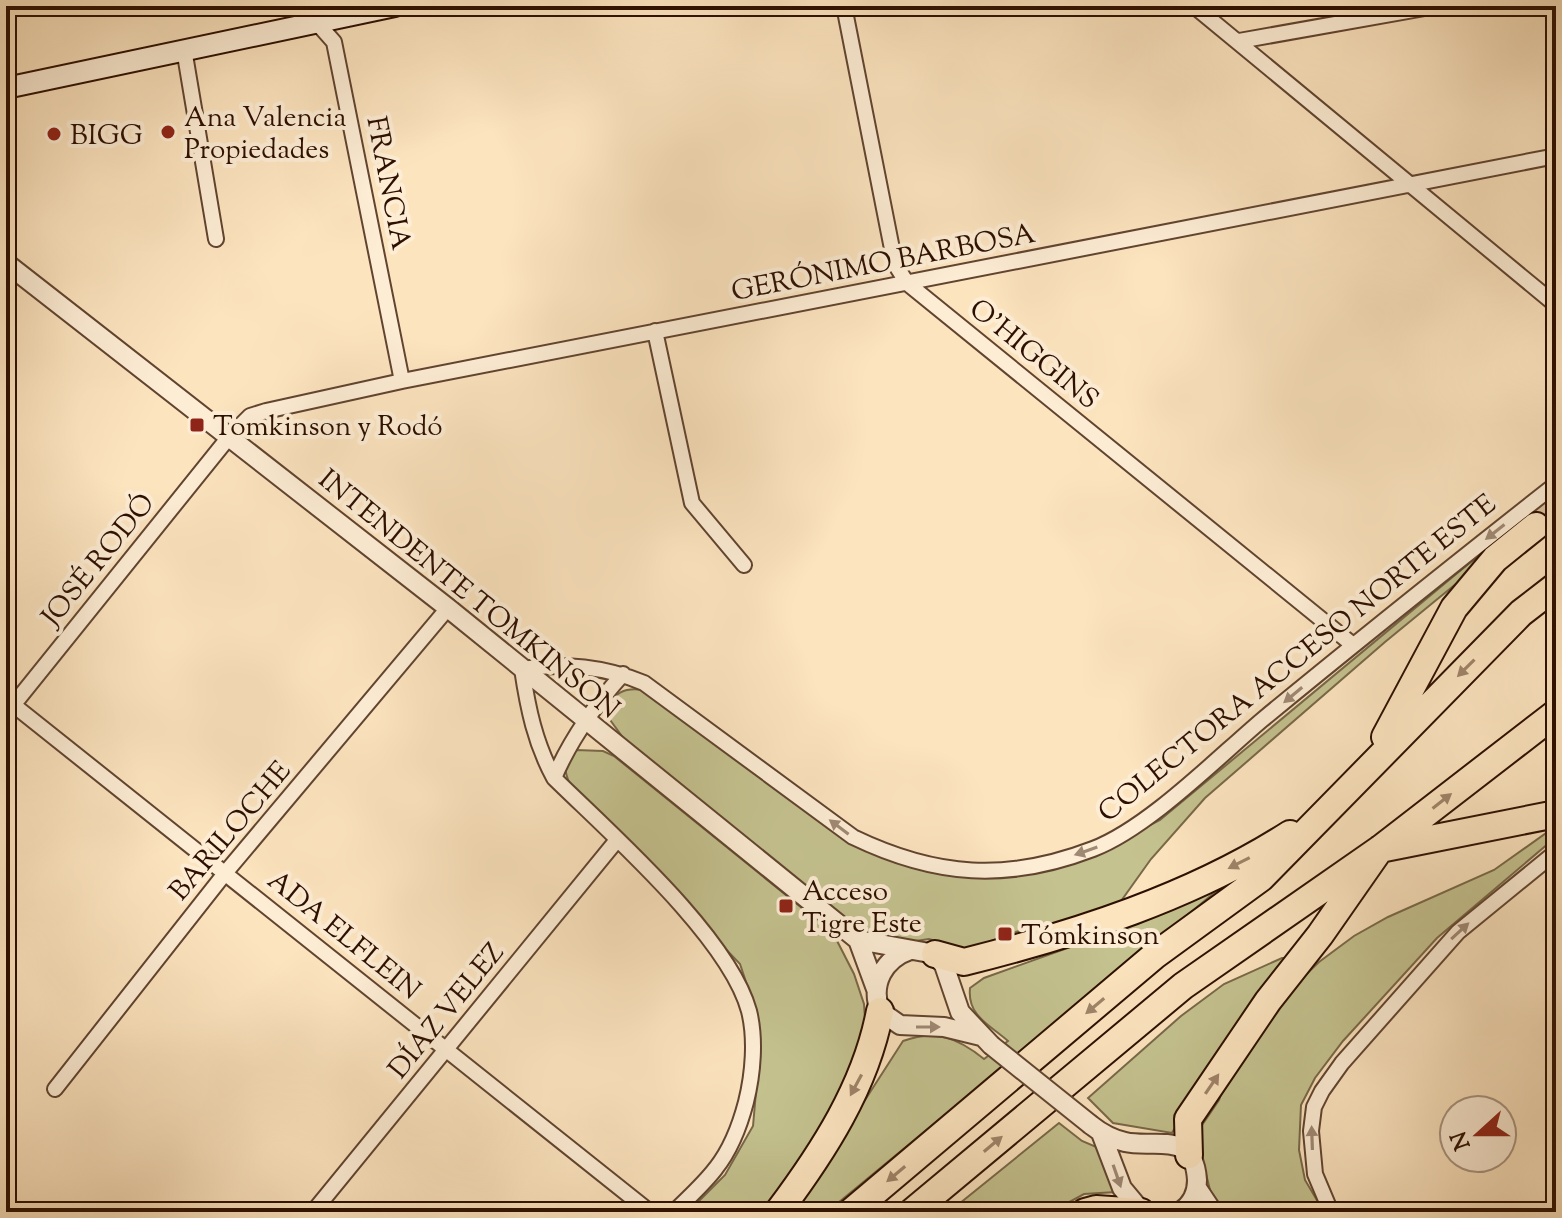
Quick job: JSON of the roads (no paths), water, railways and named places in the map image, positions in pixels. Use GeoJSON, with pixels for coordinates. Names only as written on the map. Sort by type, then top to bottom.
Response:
{"type":"FeatureCollection","features":[{"type":"Feature","properties":{"kind":"highway"},"geometry":{"type":"LineString","coordinates":[[1372,761],[1454,608],[1495,559],[1536,526]]}},
{"type":"Feature","properties":{"kind":"highway"},"geometry":{"type":"LineString","coordinates":[[851,1212],[1154,956],[1261,878],[1372,761],[1521,613],[1556,586]]}},
{"type":"Feature","properties":{"kind":"highway"},"geometry":{"type":"LineString","coordinates":[[912,1212],[1183,986],[1380,849],[1556,713]]}},
{"type":"Feature","properties":{"kind":"highway"},"geometry":{"type":"LineString","coordinates":[[922,952],[964,962],[1138,909],[1237,865],[1330,808]]}},
{"type":"Feature","properties":{"kind":"highway"},"geometry":{"type":"LineString","coordinates":[[1189,1155],[1188,1119],[1268,1001],[1320,935],[1380,849],[1556,814]]}},
{"type":"Feature","properties":{"kind":"highway"},"geometry":{"type":"LineString","coordinates":[[778,1212],[813,1164],[867,1065],[878,1000]]}},
{"type":"Feature","properties":{"kind":"highway"},"geometry":{"type":"LineString","coordinates":[[1085,1212],[1096,1209],[1142,1212]]}},
{"type":"Feature","properties":{"kind":"main road"},"geometry":{"type":"LineString","coordinates":[[6,88],[395,6]]}},
{"type":"Feature","properties":{"kind":"street","name":"FRANCIA"},"geometry":{"type":"LineString","coordinates":[[302,6],[334,42],[402,381]]}},
{"type":"Feature","properties":{"kind":"street","name":"O'HIGGINS"},"geometry":{"type":"LineString","coordinates":[[844,6],[895,264],[907,283],[1353,645]]}},
{"type":"Feature","properties":{"kind":"street"},"geometry":{"type":"LineString","coordinates":[[1194,6],[1556,305]]}},
{"type":"Feature","properties":{"kind":"street"},"geometry":{"type":"LineString","coordinates":[[1239,41],[1436,6]]}},
{"type":"Feature","properties":{"kind":"street"},"geometry":{"type":"LineString","coordinates":[[184,49],[216,239]]}},
{"type":"Feature","properties":{"kind":"street","name":"GERÓNIMO BARBOSA"},"geometry":{"type":"LineString","coordinates":[[229,437],[250,416],[258,413],[402,381],[1556,156]]}},
{"type":"Feature","properties":{"kind":"street","name":"INTENDENTE TOMKINSON"},"geometry":{"type":"LineString","coordinates":[[6,263],[448,608],[858,940],[922,952]]}},
{"type":"Feature","properties":{"kind":"street"},"geometry":{"type":"LineString","coordinates":[[655,331],[692,503],[744,565]]}},
{"type":"Feature","properties":{"kind":"street","name":"JOSÉ RODÓ"},"geometry":{"type":"LineString","coordinates":[[8,706],[229,437]]}},
{"type":"Feature","properties":{"kind":"street","name":"COLECTORA ACCESO NORTE ESTE"},"geometry":{"type":"LineString","coordinates":[[522,669],[558,664],[623,674],[644,683],[853,837],[890,855],[925,866],[997,873],[1096,848],[1137,824],[1353,645],[1556,484]]}},
{"type":"Feature","properties":{"kind":"street","name":"BARILOCHE"},"geometry":{"type":"LineString","coordinates":[[55,1089],[226,872],[448,608]]}},
{"type":"Feature","properties":{"kind":"street"},"geometry":{"type":"LineString","coordinates":[[522,669],[529,716],[541,754],[554,778],[710,938],[736,979],[749,1011],[753,1044],[750,1085],[738,1130],[717,1168],[674,1212]]}},
{"type":"Feature","properties":{"kind":"street"},"geometry":{"type":"LineString","coordinates":[[554,778],[566,748],[623,674]]}},
{"type":"Feature","properties":{"kind":"street","name":"ADA ELFLEIN"},"geometry":{"type":"LineString","coordinates":[[8,706],[226,872],[650,1212]]}},
{"type":"Feature","properties":{"kind":"street","name":"DÍAZ VELEZ"},"geometry":{"type":"LineString","coordinates":[[313,1212],[617,840]]}},
{"type":"Feature","properties":{"kind":"street"},"geometry":{"type":"LineString","coordinates":[[1331,1212],[1315,1174],[1311,1131],[1314,1107],[1322,1091],[1342,1063],[1458,932],[1556,852]]}},
{"type":"Feature","properties":{"kind":"street"},"geometry":{"type":"LineString","coordinates":[[858,940],[878,1000],[900,1025],[944,1027],[986,1040]]}},
{"type":"Feature","properties":{"kind":"street"},"geometry":{"type":"LineString","coordinates":[[878,1000],[887,964],[897,955],[922,952],[944,965],[960,1012],[986,1040],[1096,1129],[1126,1143],[1156,1141],[1176,1146],[1189,1155],[1196,1170],[1197,1188],[1190,1203],[1180,1212]]}},
{"type":"Feature","properties":{"kind":"street"},"geometry":{"type":"LineString","coordinates":[[1096,1129],[1122,1188],[1142,1212]]}},
{"type":"Feature","properties":{"kind":"street"},"geometry":{"type":"LineString","coordinates":[[1197,1188],[1213,1212]]}},
{"type":"Feature","properties":{"kind":"tunnel"},"geometry":{"type":"LineString","coordinates":[[1536,526],[1556,511]]}},
{"type":"Feature","properties":{"kind":"place","name":"Ana Valencia Propiedades"},"geometry":{"type":"Point","coordinates":[168,132]}},
{"type":"Feature","properties":{"kind":"place","name":"BIGG"},"geometry":{"type":"Point","coordinates":[54,134]}},
{"type":"Feature","properties":{"kind":"place","name":"Tomkinson y Rodó"},"geometry":{"type":"Point","coordinates":[197,425]}},
{"type":"Feature","properties":{"kind":"place","name":"Acceso Tigre Este"},"geometry":{"type":"Point","coordinates":[786,906]}},
{"type":"Feature","properties":{"kind":"place","name":"Tómkinson"},"geometry":{"type":"Point","coordinates":[1005,934]}}]}
